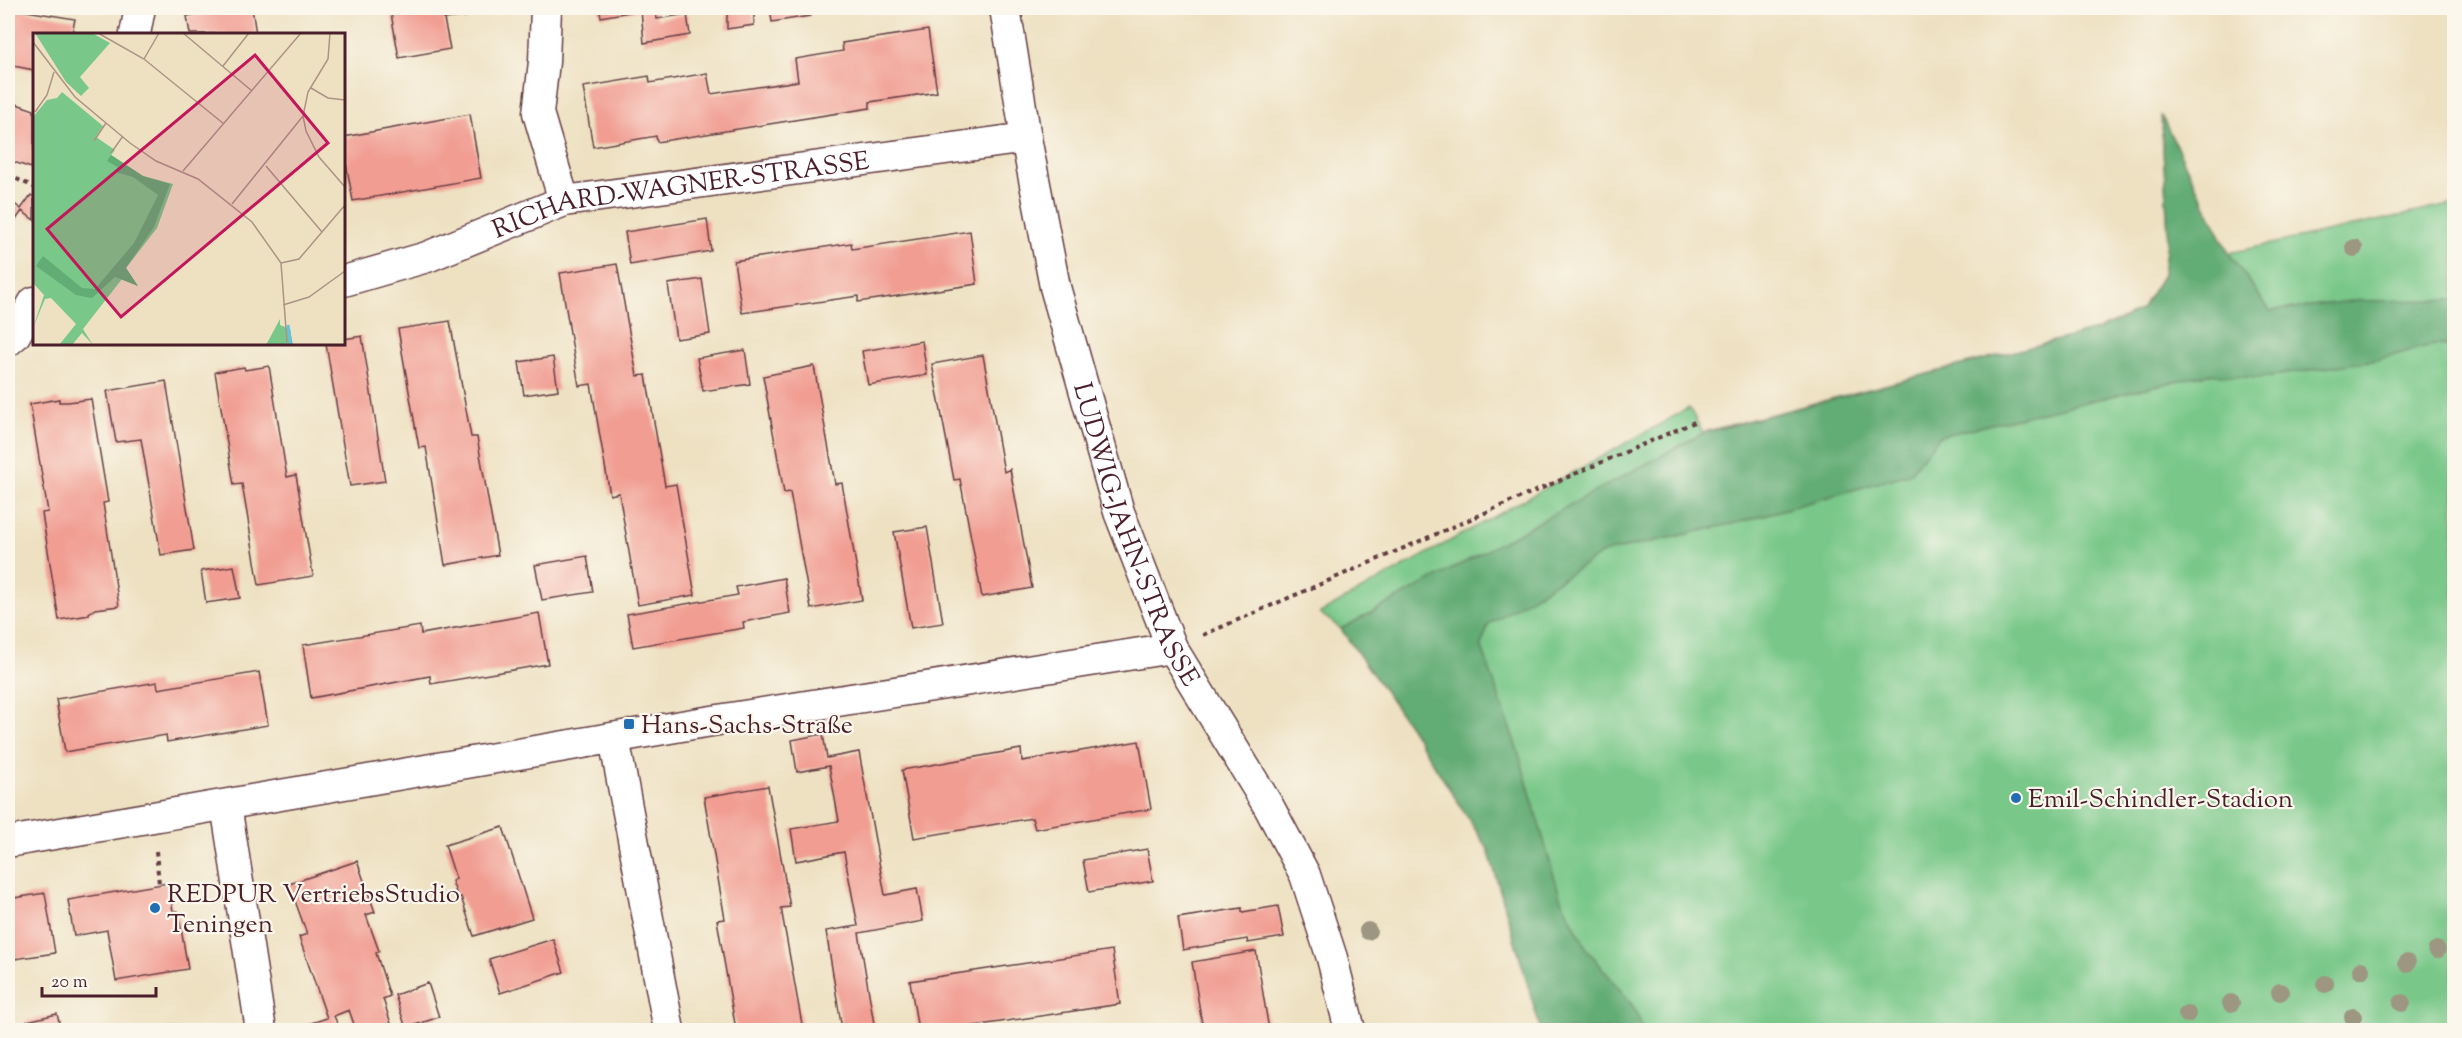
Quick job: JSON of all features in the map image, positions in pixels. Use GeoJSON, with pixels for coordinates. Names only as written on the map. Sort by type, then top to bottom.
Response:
{"type":"FeatureCollection","features":[{"type":"Feature","properties":{"kind":"street"},"geometry":{"type":"LineString","coordinates":[[135,33],[140,8]]}},
{"type":"Feature","properties":{"kind":"street"},"geometry":{"type":"LineString","coordinates":[[546,8],[544,62],[538,113],[564,201]]}},
{"type":"Feature","properties":{"kind":"street","name":"LUDWIG-JAHN-STRASSE"},"geometry":{"type":"LineString","coordinates":[[1005,8],[1026,138],[1055,287],[1119,512],[1172,648],[1269,807],[1305,875],[1332,958],[1350,1030]]}},
{"type":"Feature","properties":{"kind":"street","name":"RICHARD-WAGNER-STRASSE"},"geometry":{"type":"LineString","coordinates":[[345,281],[427,257],[564,201],[1026,138]]}},
{"type":"Feature","properties":{"kind":"street"},"geometry":{"type":"LineString","coordinates":[[19,336],[33,304]]}},
{"type":"Feature","properties":{"kind":"street"},"geometry":{"type":"LineString","coordinates":[[8,843],[614,738],[1172,648]]}},
{"type":"Feature","properties":{"kind":"street"},"geometry":{"type":"LineString","coordinates":[[614,738],[669,1030]]}},
{"type":"Feature","properties":{"kind":"street"},"geometry":{"type":"LineString","coordinates":[[226,805],[261,1030]]}},
{"type":"Feature","properties":{"kind":"path"},"geometry":{"type":"LineString","coordinates":[[8,175],[33,187]]}},
{"type":"Feature","properties":{"kind":"path"},"geometry":{"type":"LineString","coordinates":[[1172,648],[1697,421]]}},
{"type":"Feature","properties":{"kind":"green space","name":"Emil-Schindler-Stadion"},"geometry":{"type":"Polygon","coordinates":[[[2161,115],[2229,253],[2454,204],[2454,1030],[1541,1030],[1488,849],[1410,727],[1341,629],[1320,613],[1689,408],[1703,432],[2100,329],[2141,310],[2163,275],[2168,231],[2161,115]]]}},
{"type":"Feature","properties":{"kind":"green space"},"geometry":{"type":"Polygon","coordinates":[[[2161,115],[2229,253],[2270,311],[2351,301],[2454,300],[2454,346],[2431,345],[2376,360],[2259,378],[2207,374],[1940,436],[1909,474],[1740,522],[1603,553],[1489,624],[1481,645],[1519,754],[1560,897],[1587,949],[1633,1006],[1644,1030],[1541,1030],[1488,849],[1410,727],[1341,629],[1703,433],[2100,329],[2141,310],[2163,275],[2168,231],[2161,115]]]}},
{"type":"Feature","properties":{"kind":"building"},"geometry":{"type":"Polygon","coordinates":[[[8,8],[75,19],[72,33],[33,33],[33,70],[8,65],[8,8]]]}},
{"type":"Feature","properties":{"kind":"building"},"geometry":{"type":"Polygon","coordinates":[[[222,8],[252,8],[256,33],[190,33],[187,16],[223,10],[222,8]]]}},
{"type":"Feature","properties":{"kind":"building"},"geometry":{"type":"Polygon","coordinates":[[[390,8],[469,8],[470,16],[444,19],[450,49],[399,58],[390,8]]]}},
{"type":"Feature","properties":{"kind":"building"},"geometry":{"type":"Polygon","coordinates":[[[599,8],[655,8],[657,19],[687,14],[690,35],[644,43],[641,10],[601,17],[599,8]]]}},
{"type":"Feature","properties":{"kind":"building"},"geometry":{"type":"Polygon","coordinates":[[[727,8],[754,8],[754,25],[727,29],[727,8]]]}},
{"type":"Feature","properties":{"kind":"building"},"geometry":{"type":"Polygon","coordinates":[[[770,8],[809,8],[810,16],[772,22],[770,8]]]}},
{"type":"Feature","properties":{"kind":"building"},"geometry":{"type":"Polygon","coordinates":[[[928,30],[937,92],[870,102],[870,108],[657,142],[656,136],[593,147],[583,87],[649,76],[650,83],[707,73],[711,94],[798,81],[795,59],[843,51],[842,43],[928,30]]]}},
{"type":"Feature","properties":{"kind":"building"},"geometry":{"type":"Polygon","coordinates":[[[8,101],[33,110],[33,169],[8,160],[8,101]]]}},
{"type":"Feature","properties":{"kind":"building"},"geometry":{"type":"Polygon","coordinates":[[[470,114],[481,178],[353,201],[345,157],[345,137],[470,114]]]}},
{"type":"Feature","properties":{"kind":"building"},"geometry":{"type":"Polygon","coordinates":[[[31,195],[33,196],[33,219],[22,211],[10,228],[13,230],[8,232],[8,199],[21,209],[31,195]]]}},
{"type":"Feature","properties":{"kind":"building"},"geometry":{"type":"Polygon","coordinates":[[[707,219],[711,251],[630,265],[625,232],[707,219]]]}},
{"type":"Feature","properties":{"kind":"building"},"geometry":{"type":"Polygon","coordinates":[[[970,231],[977,284],[858,302],[858,296],[742,313],[734,261],[851,243],[852,249],[970,231]]]}},
{"type":"Feature","properties":{"kind":"building"},"geometry":{"type":"Polygon","coordinates":[[[617,264],[637,376],[646,375],[665,486],[676,484],[695,595],[638,605],[619,493],[610,495],[591,384],[579,386],[560,273],[617,264]]]}},
{"type":"Feature","properties":{"kind":"building"},"geometry":{"type":"Polygon","coordinates":[[[702,279],[710,334],[676,339],[668,284],[702,279]]]}},
{"type":"Feature","properties":{"kind":"building"},"geometry":{"type":"Polygon","coordinates":[[[450,321],[471,437],[477,437],[498,555],[445,565],[426,447],[419,448],[398,329],[450,321]]]}},
{"type":"Feature","properties":{"kind":"building"},"geometry":{"type":"Polygon","coordinates":[[[362,336],[385,481],[350,486],[326,345],[345,345],[345,339],[362,336]]]}},
{"type":"Feature","properties":{"kind":"building"},"geometry":{"type":"Polygon","coordinates":[[[922,341],[927,375],[868,385],[862,351],[922,341]]]}},
{"type":"Feature","properties":{"kind":"building"},"geometry":{"type":"Polygon","coordinates":[[[745,350],[750,384],[703,391],[697,358],[745,350]]]}},
{"type":"Feature","properties":{"kind":"building"},"geometry":{"type":"Polygon","coordinates":[[[983,355],[1004,472],[1010,469],[1032,588],[982,597],[960,479],[954,480],[932,364],[983,355]]]}},
{"type":"Feature","properties":{"kind":"building"},"geometry":{"type":"Polygon","coordinates":[[[553,357],[558,390],[524,395],[519,362],[553,357]]]}},
{"type":"Feature","properties":{"kind":"building"},"geometry":{"type":"Polygon","coordinates":[[[269,366],[287,477],[296,475],[313,576],[259,585],[242,484],[234,485],[215,372],[269,366]]]}},
{"type":"Feature","properties":{"kind":"building"},"geometry":{"type":"Polygon","coordinates":[[[814,366],[835,484],[842,483],[862,600],[811,609],[790,492],[784,493],[763,376],[814,366]]]}},
{"type":"Feature","properties":{"kind":"building"},"geometry":{"type":"Polygon","coordinates":[[[166,381],[194,550],[161,555],[141,439],[116,442],[107,391],[166,381]]]}},
{"type":"Feature","properties":{"kind":"building"},"geometry":{"type":"Polygon","coordinates":[[[59,399],[59,402],[68,402],[91,399],[108,502],[103,503],[119,606],[95,609],[89,615],[59,620],[42,513],[48,512],[30,404],[59,399]]]}},
{"type":"Feature","properties":{"kind":"building"},"geometry":{"type":"Polygon","coordinates":[[[927,527],[943,623],[911,628],[894,532],[927,527]]]}},
{"type":"Feature","properties":{"kind":"building"},"geometry":{"type":"Polygon","coordinates":[[[587,556],[593,592],[542,600],[535,565],[587,556]]]}},
{"type":"Feature","properties":{"kind":"building"},"geometry":{"type":"Polygon","coordinates":[[[234,566],[240,598],[206,603],[201,571],[234,566]]]}},
{"type":"Feature","properties":{"kind":"building"},"geometry":{"type":"Polygon","coordinates":[[[784,578],[790,613],[743,622],[744,628],[633,647],[627,614],[738,595],[736,587],[784,578]]]}},
{"type":"Feature","properties":{"kind":"building"},"geometry":{"type":"Polygon","coordinates":[[[539,613],[548,664],[431,684],[430,676],[311,698],[303,645],[420,626],[421,634],[539,613]]]}},
{"type":"Feature","properties":{"kind":"building"},"geometry":{"type":"Polygon","coordinates":[[[259,672],[268,725],[167,742],[166,735],[65,752],[56,699],[157,682],[158,689],[259,672]]]}},
{"type":"Feature","properties":{"kind":"building"},"geometry":{"type":"Polygon","coordinates":[[[823,734],[827,758],[859,752],[885,895],[917,889],[923,921],[859,933],[875,1030],[842,1030],[826,931],[858,926],[844,852],[796,861],[791,829],[839,821],[829,766],[797,772],[792,740],[823,734]]]}},
{"type":"Feature","properties":{"kind":"building"},"geometry":{"type":"Polygon","coordinates":[[[1139,741],[1151,809],[1035,829],[1032,818],[914,838],[902,770],[1021,749],[1022,761],[1139,741]]]}},
{"type":"Feature","properties":{"kind":"building"},"geometry":{"type":"Polygon","coordinates":[[[768,786],[790,907],[781,908],[803,1030],[736,1030],[717,920],[725,919],[704,797],[768,786]]]}},
{"type":"Feature","properties":{"kind":"building"},"geometry":{"type":"Polygon","coordinates":[[[503,827],[532,918],[474,936],[461,897],[458,898],[452,881],[456,879],[445,845],[503,827]]]}},
{"type":"Feature","properties":{"kind":"building"},"geometry":{"type":"Polygon","coordinates":[[[1147,849],[1153,881],[1089,892],[1083,860],[1147,849]]]}},
{"type":"Feature","properties":{"kind":"building"},"geometry":{"type":"Polygon","coordinates":[[[357,861],[375,912],[366,915],[379,951],[376,953],[390,996],[383,999],[393,1030],[356,1030],[349,1010],[334,1016],[340,1030],[304,1030],[302,1026],[327,1018],[299,937],[307,934],[289,884],[357,861]]]}},
{"type":"Feature","properties":{"kind":"building"},"geometry":{"type":"Polygon","coordinates":[[[168,883],[173,911],[178,911],[188,969],[116,981],[107,930],[74,936],[68,900],[168,883]]]}},
{"type":"Feature","properties":{"kind":"building"},"geometry":{"type":"Polygon","coordinates":[[[45,893],[55,953],[8,960],[8,899],[45,893]]]}},
{"type":"Feature","properties":{"kind":"building"},"geometry":{"type":"Polygon","coordinates":[[[1278,906],[1284,937],[1248,943],[1247,939],[1183,950],[1178,918],[1242,908],[1242,912],[1278,906]]]}},
{"type":"Feature","properties":{"kind":"building"},"geometry":{"type":"Polygon","coordinates":[[[553,939],[564,972],[500,993],[489,959],[553,939]]]}},
{"type":"Feature","properties":{"kind":"building"},"geometry":{"type":"Polygon","coordinates":[[[1112,950],[1120,1004],[947,1030],[918,1030],[910,981],[1112,950]]]}},
{"type":"Feature","properties":{"kind":"building"},"geometry":{"type":"Polygon","coordinates":[[[1256,951],[1269,1030],[1203,1030],[1192,962],[1256,951]]]}},
{"type":"Feature","properties":{"kind":"building"},"geometry":{"type":"Polygon","coordinates":[[[428,983],[439,1017],[406,1028],[395,995],[428,983]]]}},
{"type":"Feature","properties":{"kind":"building"},"geometry":{"type":"Polygon","coordinates":[[[57,1014],[61,1030],[30,1030],[27,1021],[57,1014]]]}},
{"type":"Feature","properties":{"kind":"place","name":"Hans-Sachs-Straße"},"geometry":{"type":"Point","coordinates":[629,724]}},
{"type":"Feature","properties":{"kind":"place","name":"Emil-Schindler-Stadion"},"geometry":{"type":"Point","coordinates":[2016,798]}},
{"type":"Feature","properties":{"kind":"place","name":"REDPUR VertriebsStudio Teningen"},"geometry":{"type":"Point","coordinates":[155,908]}}]}
